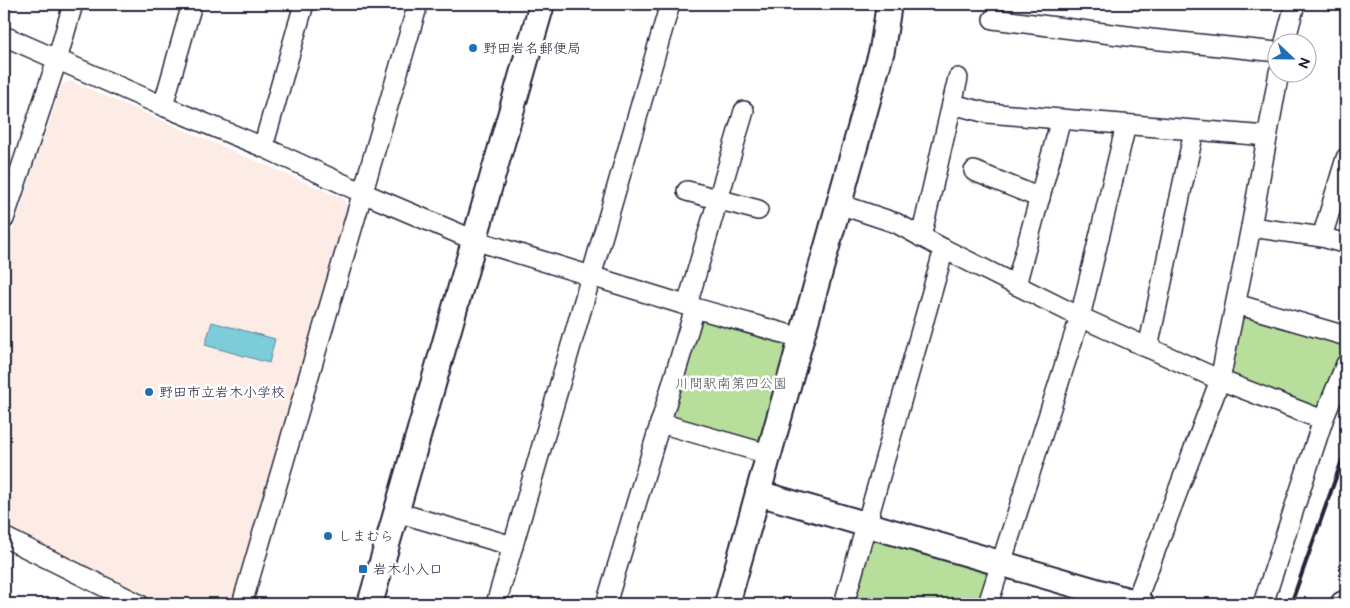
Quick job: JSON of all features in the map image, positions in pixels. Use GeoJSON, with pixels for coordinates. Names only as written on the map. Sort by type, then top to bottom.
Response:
{"type":"FeatureCollection","features":[{"type":"Feature","properties":{"kind":"street"},"geometry":{"type":"LineString","coordinates":[[4,218],[57,60],[73,4]]}},
{"type":"Feature","properties":{"kind":"street"},"geometry":{"type":"LineString","coordinates":[[163,106],[192,4]]}},
{"type":"Feature","properties":{"kind":"street"},"geometry":{"type":"LineString","coordinates":[[263,147],[304,4]]}},
{"type":"Feature","properties":{"kind":"street"},"geometry":{"type":"LineString","coordinates":[[242,604],[418,4]]}},
{"type":"Feature","properties":{"kind":"street"},"geometry":{"type":"LineString","coordinates":[[370,604],[542,4]]}},
{"type":"Feature","properties":{"kind":"street"},"geometry":{"type":"LineString","coordinates":[[496,604],[670,4]]}},
{"type":"Feature","properties":{"kind":"street"},"geometry":{"type":"LineString","coordinates":[[727,604],[882,50],[887,4]]}},
{"type":"Feature","properties":{"kind":"street"},"geometry":{"type":"LineString","coordinates":[[1288,32],[1295,4]]}},
{"type":"Feature","properties":{"kind":"street"},"geometry":{"type":"LineString","coordinates":[[993,19],[1151,39],[1268,51]]}},
{"type":"Feature","properties":{"kind":"street"},"geometry":{"type":"LineString","coordinates":[[4,36],[474,240],[691,307],[801,338]]}},
{"type":"Feature","properties":{"kind":"street"},"geometry":{"type":"LineString","coordinates":[[921,237],[958,78]]}},
{"type":"Feature","properties":{"kind":"street"},"geometry":{"type":"LineString","coordinates":[[758,493],[1137,604],[1220,380],[1251,227],[1277,82]]}},
{"type":"Feature","properties":{"kind":"street"},"geometry":{"type":"LineString","coordinates":[[952,104],[987,113],[1267,136]]}},
{"type":"Feature","properties":{"kind":"street"},"geometry":{"type":"LineString","coordinates":[[606,604],[660,424],[718,199],[744,111]]}},
{"type":"Feature","properties":{"kind":"street"},"geometry":{"type":"LineString","coordinates":[[1016,285],[1061,119]]}},
{"type":"Feature","properties":{"kind":"street"},"geometry":{"type":"LineString","coordinates":[[988,604],[1080,317],[1126,125]]}},
{"type":"Feature","properties":{"kind":"street"},"geometry":{"type":"LineString","coordinates":[[1148,348],[1194,131]]}},
{"type":"Feature","properties":{"kind":"street"},"geometry":{"type":"LineString","coordinates":[[1322,237],[1346,158]]}},
{"type":"Feature","properties":{"kind":"street"},"geometry":{"type":"LineString","coordinates":[[974,171],[1040,198]]}},
{"type":"Feature","properties":{"kind":"street"},"geometry":{"type":"LineString","coordinates":[[687,191],[758,210]]}},
{"type":"Feature","properties":{"kind":"street"},"geometry":{"type":"LineString","coordinates":[[840,204],[896,223],[1080,317],[1148,348],[1220,380],[1323,420]]}},
{"type":"Feature","properties":{"kind":"street"},"geometry":{"type":"LineString","coordinates":[[1251,227],[1322,237],[1346,244]]}},
{"type":"Feature","properties":{"kind":"street"},"geometry":{"type":"LineString","coordinates":[[844,604],[944,249]]}},
{"type":"Feature","properties":{"kind":"street"},"geometry":{"type":"LineString","coordinates":[[1236,304],[1346,336]]}},
{"type":"Feature","properties":{"kind":"street"},"geometry":{"type":"LineString","coordinates":[[1263,604],[1323,420],[1346,364]]}},
{"type":"Feature","properties":{"kind":"street"},"geometry":{"type":"LineString","coordinates":[[660,424],[768,454]]}},
{"type":"Feature","properties":{"kind":"street"},"geometry":{"type":"LineString","coordinates":[[396,512],[513,546]]}},
{"type":"Feature","properties":{"kind":"street"},"geometry":{"type":"LineString","coordinates":[[4,537],[139,604]]}},
{"type":"Feature","properties":{"kind":"shaded area","name":"野田市立岩木小学校"},"geometry":{"type":"Polygon","coordinates":[[[70,81],[342,198],[349,209],[233,604],[158,604],[4,528],[4,256],[62,85],[70,81]]]}},
{"type":"Feature","properties":{"kind":"green space"},"geometry":{"type":"Polygon","coordinates":[[[1242,310],[1346,342],[1346,350],[1320,411],[1228,377],[1242,310]]]}},
{"type":"Feature","properties":{"kind":"green space","name":"川間駅南第四公園"},"geometry":{"type":"Polygon","coordinates":[[[699,320],[791,347],[762,447],[670,420],[699,320]]]}},
{"type":"Feature","properties":{"kind":"green space"},"geometry":{"type":"Polygon","coordinates":[[[874,533],[989,569],[978,604],[853,604],[874,533]]]}},
{"type":"Feature","properties":{"kind":"water"},"geometry":{"type":"Polygon","coordinates":[[[212,322],[275,339],[269,363],[205,345],[212,322]]]}},
{"type":"Feature","properties":{"kind":"railway"},"geometry":{"type":"LineString","coordinates":[[1291,604],[1346,449]]}},
{"type":"Feature","properties":{"kind":"place","name":"野田岩名郵便局"},"geometry":{"type":"Point","coordinates":[473,48]}},
{"type":"Feature","properties":{"kind":"place","name":"野田市立岩木小学校"},"geometry":{"type":"Point","coordinates":[149,392]}},
{"type":"Feature","properties":{"kind":"place","name":"しまむら"},"geometry":{"type":"Point","coordinates":[328,536]}},
{"type":"Feature","properties":{"kind":"place","name":"岩木小入口"},"geometry":{"type":"Point","coordinates":[363,569]}}]}
